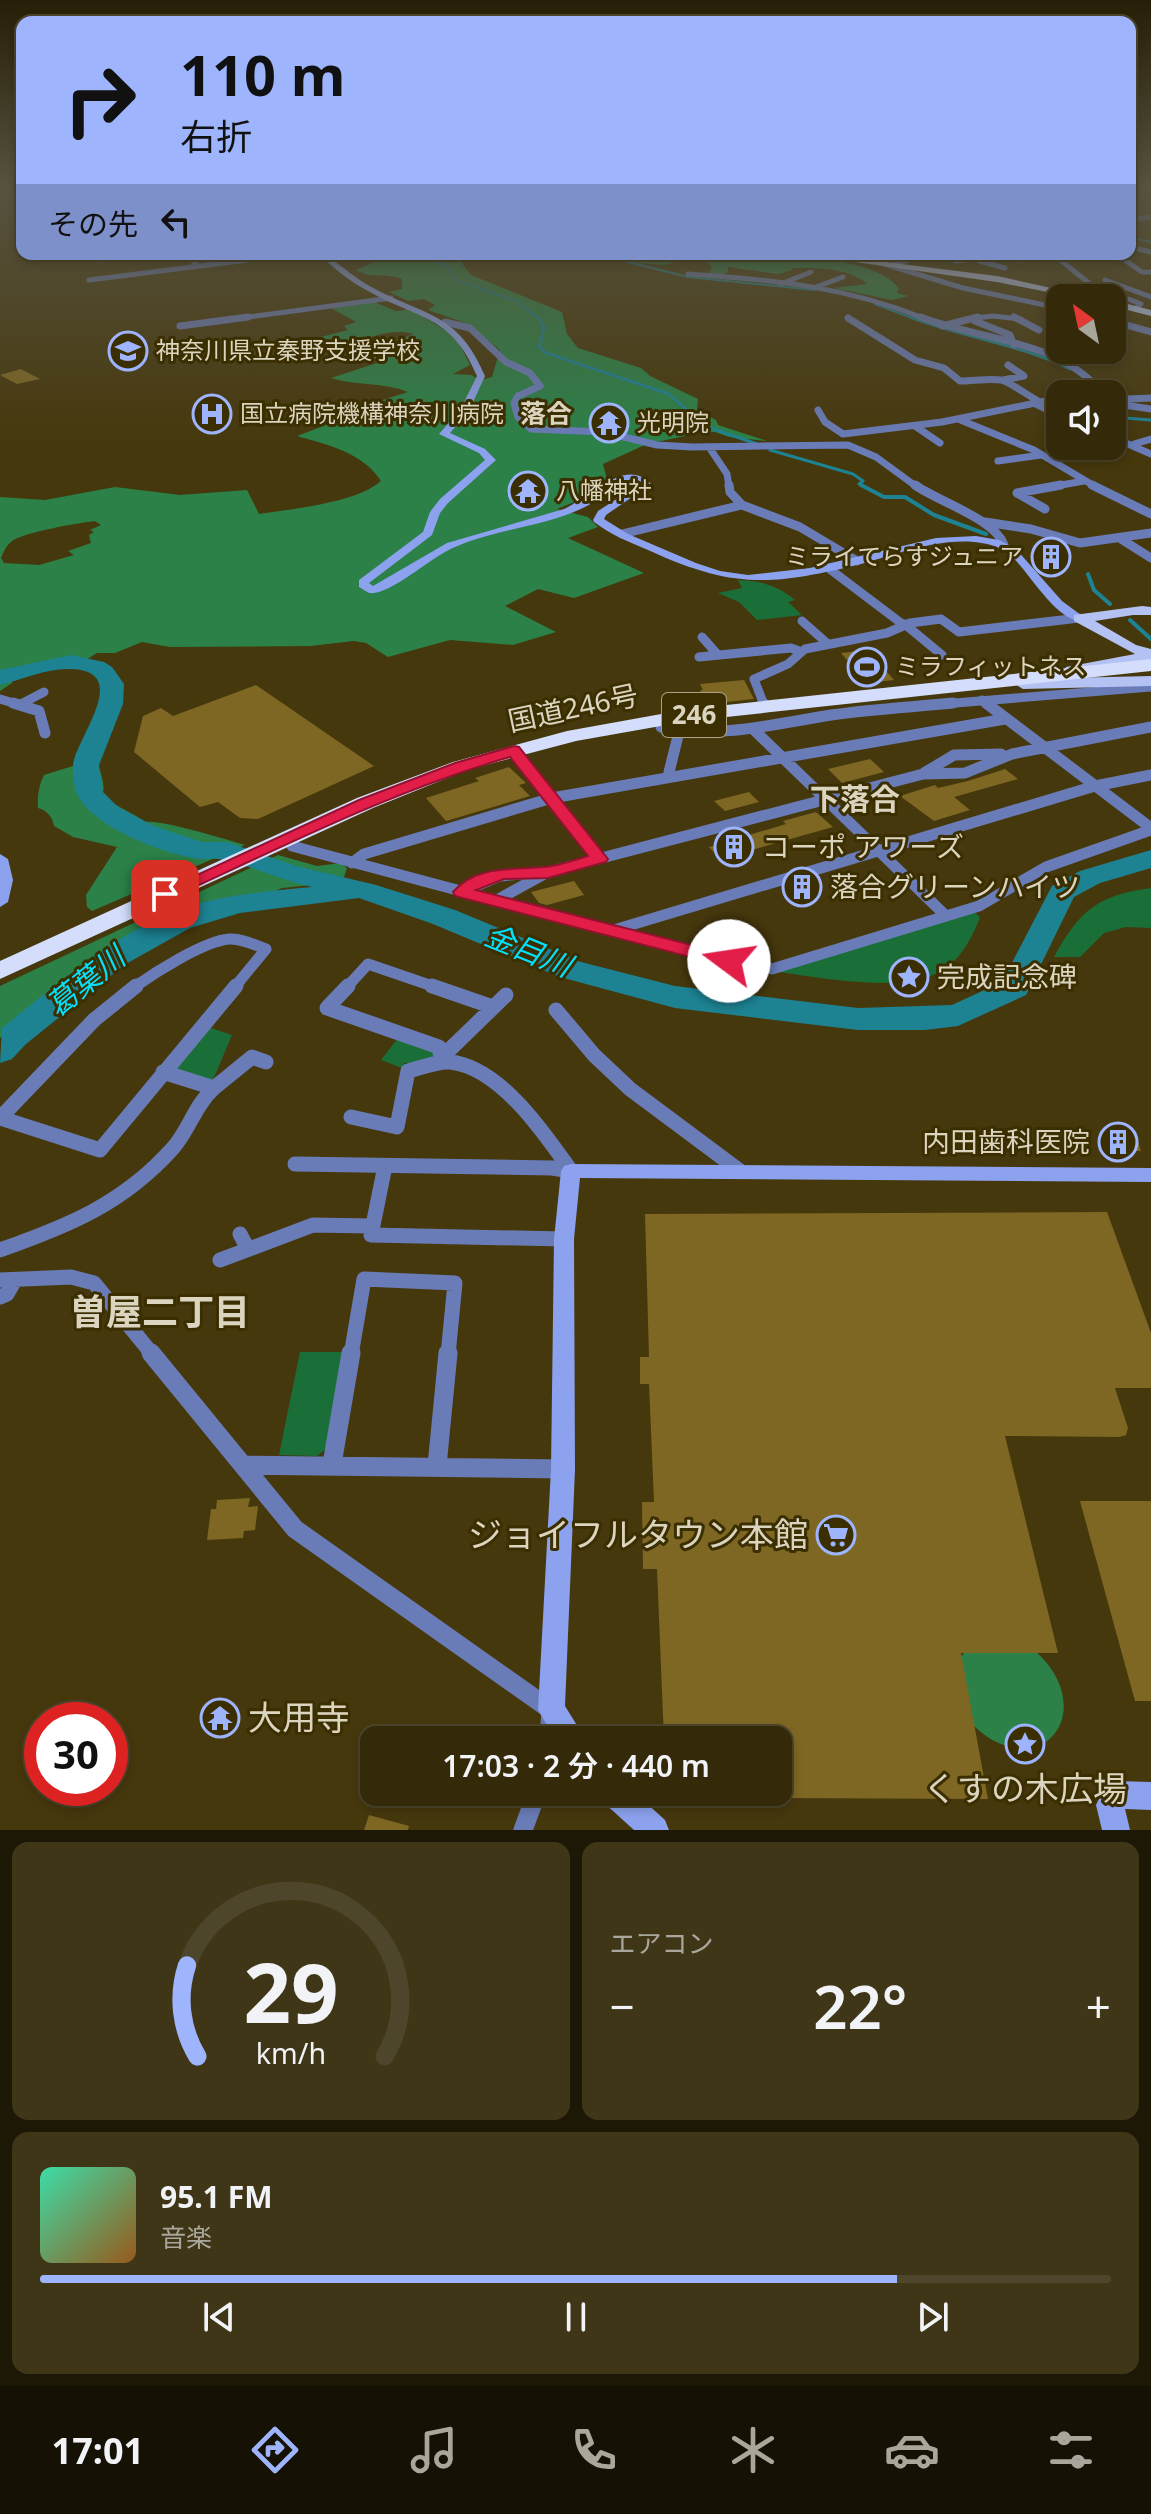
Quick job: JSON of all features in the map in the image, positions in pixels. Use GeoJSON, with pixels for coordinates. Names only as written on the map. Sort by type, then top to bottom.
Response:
{"type":"FeatureCollection","features":[{"type":"Feature","properties":{"kind":"highway","name":"国道246号"},"geometry":{"type":"LineString","coordinates":[[0,971],[406,786],[514,751],[621,726],[765,707],[1145,666]]}},
{"type":"Feature","properties":{"kind":"main road"},"geometry":{"type":"LineString","coordinates":[[959,273],[1046,289]]}},
{"type":"Feature","properties":{"kind":"main road"},"geometry":{"type":"LineString","coordinates":[[1126,305],[1138,306],[1151,313]]}},
{"type":"Feature","properties":{"kind":"main road"},"geometry":{"type":"LineString","coordinates":[[1079,618],[1103,617],[1128,609],[1149,610]]}},
{"type":"Feature","properties":{"kind":"main road"},"geometry":{"type":"LineString","coordinates":[[1145,666],[1113,629],[1117,618],[1149,610]]}},
{"type":"Feature","properties":{"kind":"main road"},"geometry":{"type":"LineString","coordinates":[[1079,618],[1145,666]]}},
{"type":"Feature","properties":{"kind":"main road"},"geometry":{"type":"LineString","coordinates":[[918,690],[1075,680],[1145,666]]}},
{"type":"Feature","properties":{"kind":"street"},"geometry":{"type":"LineString","coordinates":[[89,280],[136,273]]}},
{"type":"Feature","properties":{"kind":"street"},"geometry":{"type":"LineString","coordinates":[[346,273],[356,281],[445,322],[470,328],[506,362],[530,373],[540,386],[518,396],[514,403],[518,417],[531,429],[604,432],[657,445],[692,447],[848,445],[876,457],[920,489],[981,522],[1001,536],[1004,545]]}},
{"type":"Feature","properties":{"kind":"street"},"geometry":{"type":"LineString","coordinates":[[781,284],[808,273]]}},
{"type":"Feature","properties":{"kind":"street"},"geometry":{"type":"LineString","coordinates":[[913,273],[956,287],[1046,305]]}},
{"type":"Feature","properties":{"kind":"street"},"geometry":{"type":"LineString","coordinates":[[1077,273],[1090,284],[1138,306],[1151,304]]}},
{"type":"Feature","properties":{"kind":"street"},"geometry":{"type":"LineString","coordinates":[[688,274],[817,288],[867,297],[942,326],[1039,351],[1069,363],[1092,380]]}},
{"type":"Feature","properties":{"kind":"street"},"geometry":{"type":"LineString","coordinates":[[817,288],[843,277]]}},
{"type":"Feature","properties":{"kind":"street"},"geometry":{"type":"LineString","coordinates":[[1105,280],[1151,297]]}},
{"type":"Feature","properties":{"kind":"street"},"geometry":{"type":"LineString","coordinates":[[180,326],[391,298]]}},
{"type":"Feature","properties":{"kind":"street"},"geometry":{"type":"LineString","coordinates":[[848,318],[915,360],[944,368],[960,381],[1024,376],[1015,368]]}},
{"type":"Feature","properties":{"kind":"street"},"geometry":{"type":"LineString","coordinates":[[942,326],[968,318],[1019,318],[1039,330]]}},
{"type":"Feature","properties":{"kind":"street"},"geometry":{"type":"LineString","coordinates":[[968,318],[1010,335],[1014,345]]}},
{"type":"Feature","properties":{"kind":"street"},"geometry":{"type":"LineString","coordinates":[[445,322],[455,330],[472,354],[481,376],[464,411],[444,434],[482,451],[491,460],[444,501],[435,512],[428,533],[371,575],[363,585],[372,590],[450,545],[579,506],[615,481],[635,477],[646,484],[599,517],[601,523],[679,561],[725,576],[761,578],[857,561],[932,540],[959,539],[1004,545],[1019,557],[1058,603],[1079,618]]}},
{"type":"Feature","properties":{"kind":"street"},"geometry":{"type":"LineString","coordinates":[[1126,325],[1151,332]]}},
{"type":"Feature","properties":{"kind":"street"},"geometry":{"type":"LineString","coordinates":[[1002,380],[1046,408]]}},
{"type":"Feature","properties":{"kind":"street"},"geometry":{"type":"LineString","coordinates":[[1151,398],[1127,399],[1128,406],[1151,409]]}},
{"type":"Feature","properties":{"kind":"street"},"geometry":{"type":"LineString","coordinates":[[843,434],[915,426],[1046,402]]}},
{"type":"Feature","properties":{"kind":"street"},"geometry":{"type":"LineString","coordinates":[[818,410],[825,422],[843,434],[848,445]]}},
{"type":"Feature","properties":{"kind":"street"},"geometry":{"type":"LineString","coordinates":[[958,419],[1041,455],[1084,481],[1151,514]]}},
{"type":"Feature","properties":{"kind":"street"},"geometry":{"type":"LineString","coordinates":[[915,426],[940,443]]}},
{"type":"Feature","properties":{"kind":"street"},"geometry":{"type":"LineString","coordinates":[[1134,444],[1151,439]]}},
{"type":"Feature","properties":{"kind":"street"},"geometry":{"type":"LineString","coordinates":[[1126,441],[1151,454]]}},
{"type":"Feature","properties":{"kind":"street"},"geometry":{"type":"LineString","coordinates":[[692,447],[719,462]]}},
{"type":"Feature","properties":{"kind":"street"},"geometry":{"type":"LineString","coordinates":[[709,447],[727,474],[730,492],[742,505],[800,527],[857,561]]}},
{"type":"Feature","properties":{"kind":"street"},"geometry":{"type":"LineString","coordinates":[[998,461],[1041,455]]}},
{"type":"Feature","properties":{"kind":"street"},"geometry":{"type":"LineString","coordinates":[[1045,509],[1014,491],[1084,481]]}},
{"type":"Feature","properties":{"kind":"street"},"geometry":{"type":"LineString","coordinates":[[622,534],[742,505]]}},
{"type":"Feature","properties":{"kind":"street"},"geometry":{"type":"LineString","coordinates":[[981,522],[1031,529],[1080,543],[1151,533]]}},
{"type":"Feature","properties":{"kind":"street"},"geometry":{"type":"LineString","coordinates":[[1121,539],[1151,558]]}},
{"type":"Feature","properties":{"kind":"street"},"geometry":{"type":"LineString","coordinates":[[827,567],[942,655]]}},
{"type":"Feature","properties":{"kind":"street"},"geometry":{"type":"LineString","coordinates":[[699,657],[791,648],[799,651],[941,619],[959,632],[1079,618]]}},
{"type":"Feature","properties":{"kind":"street"},"geometry":{"type":"LineString","coordinates":[[802,621],[828,644]]}},
{"type":"Feature","properties":{"kind":"street"},"geometry":{"type":"LineString","coordinates":[[702,637],[718,655]]}},
{"type":"Feature","properties":{"kind":"street"},"geometry":{"type":"LineString","coordinates":[[765,707],[754,679],[788,664],[799,651]]}},
{"type":"Feature","properties":{"kind":"street"},"geometry":{"type":"LineString","coordinates":[[661,727],[679,732],[753,729],[793,720],[1080,690],[1145,666]]}},
{"type":"Feature","properties":{"kind":"street"},"geometry":{"type":"LineString","coordinates":[[21,704],[44,692]]}},
{"type":"Feature","properties":{"kind":"street"},"geometry":{"type":"LineString","coordinates":[[0,699],[39,711],[45,733]]}},
{"type":"Feature","properties":{"kind":"street"},"geometry":{"type":"LineString","coordinates":[[982,700],[1151,829]]}},
{"type":"Feature","properties":{"kind":"street"},"geometry":{"type":"LineString","coordinates":[[352,863],[364,854],[552,798],[1005,719]]}},
{"type":"Feature","properties":{"kind":"street"},"geometry":{"type":"LineString","coordinates":[[462,892],[478,881],[503,873],[548,872],[923,774],[965,773],[1012,754],[1151,727]]}},
{"type":"Feature","properties":{"kind":"street"},"geometry":{"type":"LineString","coordinates":[[753,729],[944,914]]}},
{"type":"Feature","properties":{"kind":"street"},"geometry":{"type":"LineString","coordinates":[[671,776],[669,772],[679,732]]}},
{"type":"Feature","properties":{"kind":"street"},"geometry":{"type":"LineString","coordinates":[[514,751],[599,859]]}},
{"type":"Feature","properties":{"kind":"street"},"geometry":{"type":"LineString","coordinates":[[923,774],[954,755],[1012,754]]}},
{"type":"Feature","properties":{"kind":"street"},"geometry":{"type":"LineString","coordinates":[[611,931],[1095,786],[1151,775]]}},
{"type":"Feature","properties":{"kind":"street"},"geometry":{"type":"LineString","coordinates":[[292,846],[611,931],[772,969],[944,914],[979,906],[1046,867],[1151,829]]}},
{"type":"Feature","properties":{"kind":"street"},"geometry":{"type":"LineString","coordinates":[[0,859],[4,866],[6,887],[0,902]]}},
{"type":"Feature","properties":{"kind":"street"},"geometry":{"type":"LineString","coordinates":[[495,901],[548,872]]}},
{"type":"Feature","properties":{"kind":"street"},"geometry":{"type":"LineString","coordinates":[[229,939],[266,949],[100,1150],[0,1118],[77,1037],[116,1001],[155,974],[189,953],[229,939]]}},
{"type":"Feature","properties":{"kind":"street"},"geometry":{"type":"LineString","coordinates":[[493,1007],[368,964],[327,1008],[439,1047],[446,1060],[503,1088],[534,1118],[571,1171],[564,1239],[563,1469],[550,1726]]}},
{"type":"Feature","properties":{"kind":"street"},"geometry":{"type":"LineString","coordinates":[[351,1117],[397,1127],[408,1071],[446,1060],[506,995]]}},
{"type":"Feature","properties":{"kind":"street"},"geometry":{"type":"LineString","coordinates":[[556,1010],[594,1055],[630,1089],[740,1171]]}},
{"type":"Feature","properties":{"kind":"street"},"geometry":{"type":"LineString","coordinates":[[0,1250],[92,1213],[140,1178],[174,1147],[189,1126],[201,1098],[252,1057],[266,1062]]}},
{"type":"Feature","properties":{"kind":"street"},"geometry":{"type":"LineString","coordinates":[[163,1072],[214,1088]]}},
{"type":"Feature","properties":{"kind":"street"},"geometry":{"type":"LineString","coordinates":[[295,1164],[552,1168],[571,1171],[1151,1175]]}},
{"type":"Feature","properties":{"kind":"street"},"geometry":{"type":"LineString","coordinates":[[385,1166],[371,1235],[564,1239]]}},
{"type":"Feature","properties":{"kind":"street"},"geometry":{"type":"LineString","coordinates":[[220,1260],[313,1225],[372,1226]]}},
{"type":"Feature","properties":{"kind":"street"},"geometry":{"type":"LineString","coordinates":[[240,1234],[248,1249]]}},
{"type":"Feature","properties":{"kind":"street"},"geometry":{"type":"LineString","coordinates":[[0,1297],[7,1294],[8,1280],[71,1277],[94,1283],[295,1529],[551,1710],[562,1726]]}},
{"type":"Feature","properties":{"kind":"street"},"geometry":{"type":"LineString","coordinates":[[332,1464],[364,1279],[455,1283],[437,1466]]}},
{"type":"Feature","properties":{"kind":"street"},"geometry":{"type":"LineString","coordinates":[[243,1465],[563,1469]]}},
{"type":"Feature","properties":{"kind":"street"},"geometry":{"type":"LineString","coordinates":[[1116,1830],[1110,1805],[1116,1795],[1151,1796]]}},
{"type":"Feature","properties":{"kind":"street"},"geometry":{"type":"LineString","coordinates":[[523,1830],[532,1806]]}},
{"type":"Feature","properties":{"kind":"street"},"geometry":{"type":"LineString","coordinates":[[628,1806],[655,1830]]}},
{"type":"Feature","properties":{"kind":"green space"},"geometry":{"type":"Polygon","coordinates":[[[364,273],[470,273],[562,312],[567,334],[578,348],[641,368],[650,376],[698,399],[697,410],[716,420],[718,425],[767,441],[729,437],[715,432],[699,433],[647,444],[603,464],[607,479],[582,499],[557,509],[588,517],[598,527],[568,538],[644,573],[574,598],[538,589],[505,606],[556,632],[513,645],[450,640],[388,657],[366,643],[354,641],[310,646],[170,647],[142,642],[115,653],[97,653],[73,668],[52,668],[13,677],[12,683],[0,691],[0,497],[45,500],[115,487],[180,495],[247,490],[259,514],[323,504],[370,489],[381,481],[364,463],[344,451],[297,436],[326,425],[348,411],[408,392],[331,378],[380,362],[368,354],[413,334],[388,333],[339,344],[313,339],[348,330],[344,326],[356,322],[331,308],[374,302],[396,311],[411,309],[456,337],[470,365],[453,374],[471,375],[481,380],[492,377],[500,350],[468,324],[428,310],[435,305],[424,299],[408,301],[389,292],[402,289],[402,279],[364,273]],[[95,521],[28,534],[12,541],[1,558],[4,563],[39,565],[74,555],[68,551],[91,543],[89,535],[94,532],[90,530],[101,525],[95,521]]]}},
{"type":"Feature","properties":{"kind":"green space"},"geometry":{"type":"Polygon","coordinates":[[[847,273],[880,273],[894,283],[899,289],[897,293],[908,296],[892,300],[834,288],[867,284],[847,273]]]}},
{"type":"Feature","properties":{"kind":"green space"},"geometry":{"type":"Polygon","coordinates":[[[738,580],[775,587],[795,600],[788,602],[802,615],[757,620],[739,602],[718,593],[742,588],[738,580]]]}},
{"type":"Feature","properties":{"kind":"green space"},"geometry":{"type":"Polygon","coordinates":[[[91,747],[102,778],[102,795],[113,803],[145,822],[178,826],[245,845],[92,911],[87,907],[86,895],[117,847],[73,837],[54,826],[49,815],[38,808],[44,775],[73,766],[76,753],[91,747]]]}},
{"type":"Feature","properties":{"kind":"green space"},"geometry":{"type":"Polygon","coordinates":[[[278,855],[317,866],[341,863],[347,868],[344,877],[332,883],[282,888],[271,893],[210,904],[171,918],[90,960],[51,998],[0,1038],[0,986],[278,855]]]}},
{"type":"Feature","properties":{"kind":"green space"},"geometry":{"type":"Polygon","coordinates":[[[1151,888],[1151,928],[1126,927],[1104,933],[1080,957],[1054,957],[1072,928],[1092,908],[1117,895],[1151,888]]]}},
{"type":"Feature","properties":{"kind":"green space"},"geometry":{"type":"Polygon","coordinates":[[[973,911],[980,917],[967,945],[952,963],[930,976],[888,983],[779,972],[973,911]]]}},
{"type":"Feature","properties":{"kind":"green space"},"geometry":{"type":"Polygon","coordinates":[[[208,1027],[232,1035],[213,1080],[178,1071],[175,1065],[208,1027]]]}},
{"type":"Feature","properties":{"kind":"green space"},"geometry":{"type":"Polygon","coordinates":[[[398,1038],[432,1050],[434,1056],[428,1063],[404,1063],[402,1068],[381,1060],[398,1038]]]}},
{"type":"Feature","properties":{"kind":"green space"},"geometry":{"type":"Polygon","coordinates":[[[300,1352],[342,1352],[327,1448],[317,1456],[279,1455],[300,1352]]]}},
{"type":"Feature","properties":{"kind":"green space"},"geometry":{"type":"Polygon","coordinates":[[[1030,1647],[1050,1667],[1061,1688],[1064,1708],[1059,1726],[1049,1740],[1033,1747],[1013,1747],[989,1738],[969,1720],[963,1705],[958,1662],[967,1648],[1030,1647]]]}},
{"type":"Feature","properties":{"kind":"building"},"geometry":{"type":"Polygon","coordinates":[[[21,369],[40,379],[17,384],[0,375],[21,369]]]}},
{"type":"Feature","properties":{"kind":"building","name":"ミラフィットネス"},"geometry":{"type":"Polygon","coordinates":[[[868,650],[894,680],[867,683],[841,653],[868,650]]]}},
{"type":"Feature","properties":{"kind":"building"},"geometry":{"type":"Polygon","coordinates":[[[744,680],[754,699],[708,704],[700,690],[703,690],[700,684],[744,680]]]}},
{"type":"Feature","properties":{"kind":"building"},"geometry":{"type":"Polygon","coordinates":[[[256,685],[374,766],[258,819],[240,818],[218,802],[200,807],[134,752],[143,716],[161,708],[173,716],[256,685]]]}},
{"type":"Feature","properties":{"kind":"building"},"geometry":{"type":"Polygon","coordinates":[[[870,759],[884,772],[842,783],[828,769],[870,759]]]}},
{"type":"Feature","properties":{"kind":"building"},"geometry":{"type":"Polygon","coordinates":[[[509,767],[526,783],[519,785],[530,796],[446,821],[426,798],[479,781],[475,778],[509,767]]]}},
{"type":"Feature","properties":{"kind":"building"},"geometry":{"type":"Polygon","coordinates":[[[1005,769],[1018,779],[954,797],[970,810],[934,821],[900,796],[935,785],[938,788],[968,781],[1005,769]]]}},
{"type":"Feature","properties":{"kind":"building"},"geometry":{"type":"Polygon","coordinates":[[[749,792],[759,802],[725,811],[714,801],[749,792]]]}},
{"type":"Feature","properties":{"kind":"building"},"geometry":{"type":"Polygon","coordinates":[[[816,812],[833,827],[720,859],[709,847],[786,824],[783,821],[816,812]]]}},
{"type":"Feature","properties":{"kind":"building"},"geometry":{"type":"Polygon","coordinates":[[[574,881],[584,895],[547,905],[539,903],[531,892],[574,881]]]}},
{"type":"Feature","properties":{"kind":"building","name":"内田歯科医院"},"geometry":{"type":"Polygon","coordinates":[[[1100,1132],[1135,1132],[1141,1151],[1106,1150],[1100,1132]]]}},
{"type":"Feature","properties":{"kind":"building","name":"ジョイフルタウン本館"},"geometry":{"type":"Polygon","coordinates":[[[1107,1212],[1151,1333],[1151,1388],[1115,1388],[1128,1428],[1126,1435],[1005,1436],[1058,1653],[961,1653],[988,1799],[792,1798],[792,1726],[663,1726],[657,1569],[643,1569],[642,1502],[654,1502],[649,1384],[640,1384],[640,1357],[649,1357],[645,1214],[1107,1212]]]}},
{"type":"Feature","properties":{"kind":"building"},"geometry":{"type":"Polygon","coordinates":[[[250,1498],[248,1507],[258,1506],[255,1530],[244,1531],[243,1538],[207,1540],[211,1509],[216,1509],[217,1500],[250,1498]]]}},
{"type":"Feature","properties":{"kind":"building"},"geometry":{"type":"Polygon","coordinates":[[[1080,1501],[1151,1501],[1151,1701],[1135,1701],[1080,1501]]]}},
{"type":"Feature","properties":{"kind":"building"},"geometry":{"type":"Polygon","coordinates":[[[369,1815],[409,1826],[408,1830],[364,1830],[369,1815]]]}},
{"type":"Feature","properties":{"kind":"waterway"},"geometry":{"type":"LineString","coordinates":[[451,273],[456,280],[518,302],[539,319]]}},
{"type":"Feature","properties":{"kind":"waterway"},"geometry":{"type":"LineString","coordinates":[[674,273],[815,290]]}},
{"type":"Feature","properties":{"kind":"waterway"},"geometry":{"type":"LineString","coordinates":[[875,304],[915,319]]}},
{"type":"Feature","properties":{"kind":"waterway"},"geometry":{"type":"LineString","coordinates":[[538,317],[544,328],[539,347],[546,353],[669,394],[705,426],[757,444]]}},
{"type":"Feature","properties":{"kind":"waterway"},"geometry":{"type":"LineString","coordinates":[[910,317],[1031,353],[1070,369]]}},
{"type":"Feature","properties":{"kind":"waterway"},"geometry":{"type":"LineString","coordinates":[[1126,418],[1151,420]]}},
{"type":"Feature","properties":{"kind":"waterway"},"geometry":{"type":"LineString","coordinates":[[770,450],[853,474],[863,481],[861,485]]}},
{"type":"Feature","properties":{"kind":"waterway"},"geometry":{"type":"LineString","coordinates":[[861,485],[865,487]]}},
{"type":"Feature","properties":{"kind":"waterway"},"geometry":{"type":"LineString","coordinates":[[861,485],[884,497],[905,497],[934,515],[986,534]]}},
{"type":"Feature","properties":{"kind":"waterway"},"geometry":{"type":"LineString","coordinates":[[1088,574],[1094,590],[1110,604]]}},
{"type":"Feature","properties":{"kind":"waterway"},"geometry":{"type":"LineString","coordinates":[[1130,620],[1151,639]]}},
{"type":"Feature","properties":{"kind":"waterway","name":"金目川"},"geometry":{"type":"LineString","coordinates":[[0,678],[37,667],[71,662],[96,667],[104,672],[112,684],[111,704],[86,765],[90,794],[108,813],[144,832],[199,850],[227,851],[287,873],[366,891],[444,917],[571,970],[675,997],[858,1019],[925,1019],[958,1015],[1015,988],[1062,892],[1090,877],[1151,859]]}},
{"type":"Feature","properties":{"kind":"waterway","name":"葛葉川"},"geometry":{"type":"LineString","coordinates":[[0,1051],[93,972],[134,944],[179,921],[240,904],[348,893]]}},
{"type":"Feature","properties":{"kind":"place","name":"神奈川県立秦野支援学校"},"geometry":{"type":"Point","coordinates":[128,351]}},
{"type":"Feature","properties":{"kind":"place","name":"国立病院機構神奈川病院"},"geometry":{"type":"Point","coordinates":[212,414]}},
{"type":"Feature","properties":{"kind":"place","name":"光明院"},"geometry":{"type":"Point","coordinates":[609,423]}},
{"type":"Feature","properties":{"kind":"place","name":"八幡神社"},"geometry":{"type":"Point","coordinates":[528,491]}},
{"type":"Feature","properties":{"kind":"place","name":"ミライてらすジュニア"},"geometry":{"type":"Point","coordinates":[1051,557]}},
{"type":"Feature","properties":{"kind":"place","name":"ミラフィットネス"},"geometry":{"type":"Point","coordinates":[867,667]}},
{"type":"Feature","properties":{"kind":"place","name":"コーポ アワーズ"},"geometry":{"type":"Point","coordinates":[734,847]}},
{"type":"Feature","properties":{"kind":"place","name":"落合グリーンハイツ"},"geometry":{"type":"Point","coordinates":[802,887]}},
{"type":"Feature","properties":{"kind":"place","name":"完成記念碑"},"geometry":{"type":"Point","coordinates":[909,977]}},
{"type":"Feature","properties":{"kind":"place","name":"内田歯科医院"},"geometry":{"type":"Point","coordinates":[1118,1142]}},
{"type":"Feature","properties":{"kind":"place","name":"ジョイフルタウン本館"},"geometry":{"type":"Point","coordinates":[836,1535]}},
{"type":"Feature","properties":{"kind":"place","name":"大用寺"},"geometry":{"type":"Point","coordinates":[220,1718]}},
{"type":"Feature","properties":{"kind":"place","name":"くすの木広場"},"geometry":{"type":"Point","coordinates":[1025,1744]}},
{"type":"Feature","properties":{"kind":"district","name":"落合"},"geometry":{"type":"Point","coordinates":[546,414]}},
{"type":"Feature","properties":{"kind":"district","name":"下落合"},"geometry":{"type":"Point","coordinates":[855,800]}},
{"type":"Feature","properties":{"kind":"district","name":"曽屋二丁目"},"geometry":{"type":"Point","coordinates":[160,1312]}},
{"type":"Feature","properties":{"kind":"route"},"geometry":{"type":"LineString","coordinates":[[165,894],[406,786],[514,751],[599,859],[548,872],[503,873],[478,881],[462,892],[729,961]]}}]}
